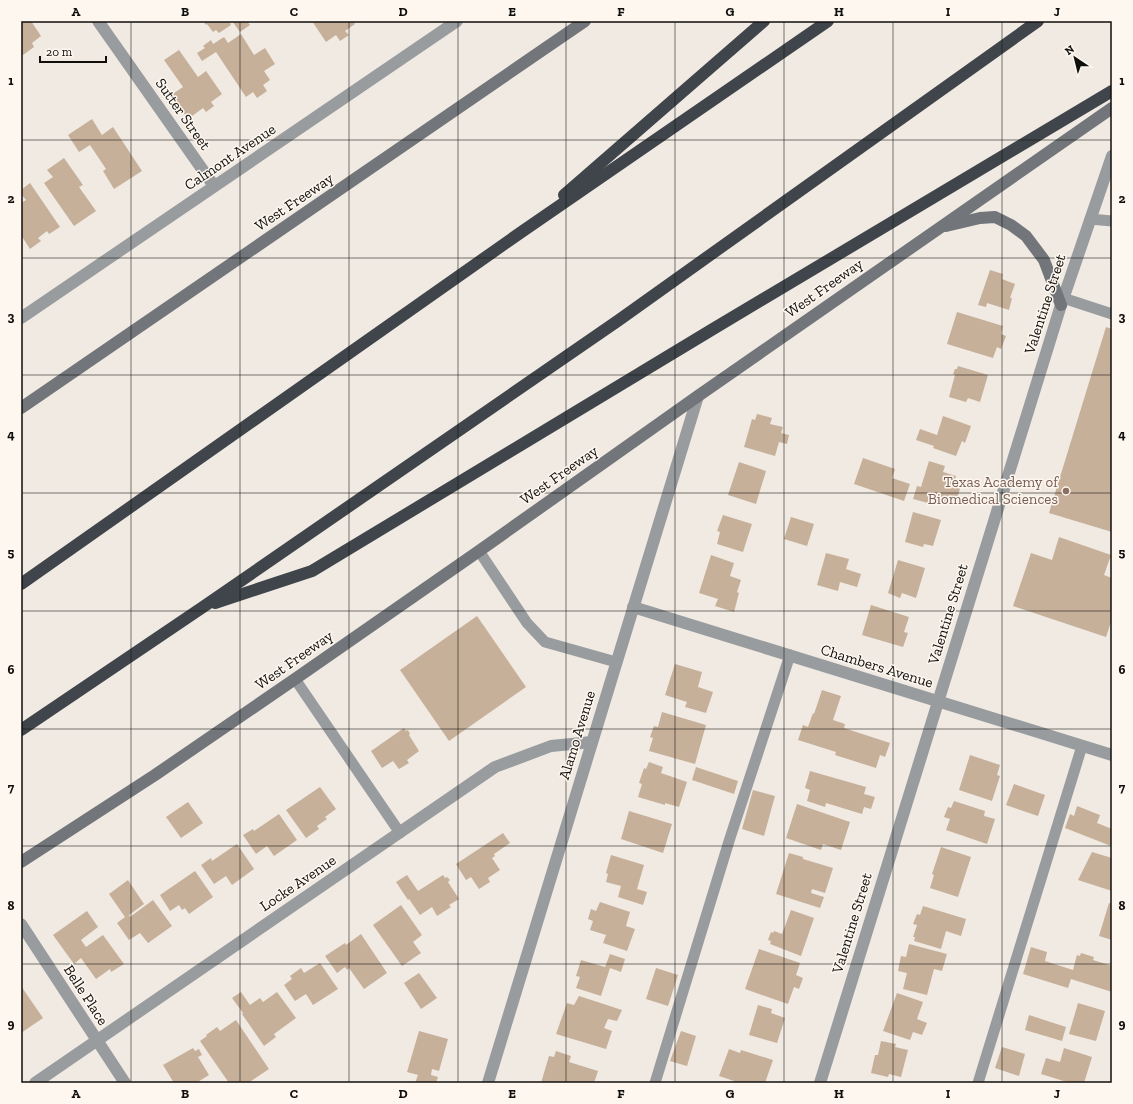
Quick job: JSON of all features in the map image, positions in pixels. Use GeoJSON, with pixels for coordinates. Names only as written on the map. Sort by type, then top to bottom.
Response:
{"type":"FeatureCollection","features":[{"type":"Feature","properties":{"kind":"highway"},"geometry":{"type":"LineString","coordinates":[[520,233],[764,21]]}},
{"type":"Feature","properties":{"kind":"highway"},"geometry":{"type":"LineString","coordinates":[[21,584],[520,233],[828,21]]}},
{"type":"Feature","properties":{"kind":"highway"},"geometry":{"type":"LineString","coordinates":[[21,730],[203,607],[619,320],[1038,21]]}},
{"type":"Feature","properties":{"kind":"highway"},"geometry":{"type":"LineString","coordinates":[[203,607],[312,571],[1112,91]]}},
{"type":"Feature","properties":{"kind":"main road","name":"West Freeway"},"geometry":{"type":"LineString","coordinates":[[21,408],[585,21]]}},
{"type":"Feature","properties":{"kind":"main road","name":"West Freeway"},"geometry":{"type":"LineString","coordinates":[[21,862],[155,775],[295,679],[1112,108]]}},
{"type":"Feature","properties":{"kind":"main road"},"geometry":{"type":"LineString","coordinates":[[939,228],[980,218],[995,217],[1011,225],[1026,236],[1044,260],[1062,301]]}},
{"type":"Feature","properties":{"kind":"street","name":"Sutter Street"},"geometry":{"type":"LineString","coordinates":[[98,21],[214,186]]}},
{"type":"Feature","properties":{"kind":"street","name":"Calmont Avenue"},"geometry":{"type":"LineString","coordinates":[[21,318],[457,21]]}},
{"type":"Feature","properties":{"kind":"street","name":"Valentine Street"},"geometry":{"type":"LineString","coordinates":[[820,1083],[1062,301],[1112,156]]}},
{"type":"Feature","properties":{"kind":"street","name":"Alamo Avenue"},"geometry":{"type":"LineString","coordinates":[[488,1083],[698,396]]}},
{"type":"Feature","properties":{"kind":"street","name":"Chambers Avenue"},"geometry":{"type":"LineString","coordinates":[[633,607],[1112,755]]}},
{"type":"Feature","properties":{"kind":"street","name":"Locke Avenue"},"geometry":{"type":"LineString","coordinates":[[35,1083],[495,767],[551,746],[592,742]]}},
{"type":"Feature","properties":{"kind":"street","name":"Belle Place"},"geometry":{"type":"LineString","coordinates":[[21,924],[125,1083]]}},
{"type":"Feature","properties":{"kind":"lane"},"geometry":{"type":"LineString","coordinates":[[1090,219],[1112,222]]}},
{"type":"Feature","properties":{"kind":"lane"},"geometry":{"type":"LineString","coordinates":[[1062,301],[1112,314]]}},
{"type":"Feature","properties":{"kind":"lane"},"geometry":{"type":"LineString","coordinates":[[479,551],[527,622],[545,642],[616,662]]}},
{"type":"Feature","properties":{"kind":"lane"},"geometry":{"type":"LineString","coordinates":[[655,1083],[728,845],[790,655]]}},
{"type":"Feature","properties":{"kind":"lane"},"geometry":{"type":"LineString","coordinates":[[295,679],[400,833]]}},
{"type":"Feature","properties":{"kind":"lane"},"geometry":{"type":"LineString","coordinates":[[978,1083],[1082,746]]}},
{"type":"Feature","properties":{"kind":"building"},"geometry":{"type":"Polygon","coordinates":[[[21,21],[31,21],[41,36],[32,43],[34,47],[23,55],[21,52],[21,21]]]}},
{"type":"Feature","properties":{"kind":"building"},"geometry":{"type":"Polygon","coordinates":[[[203,21],[232,21],[230,22],[231,25],[219,33],[216,30],[213,32],[203,21]]]}},
{"type":"Feature","properties":{"kind":"building"},"geometry":{"type":"Polygon","coordinates":[[[232,21],[247,21],[250,25],[240,32],[232,21]]]}},
{"type":"Feature","properties":{"kind":"building"},"geometry":{"type":"Polygon","coordinates":[[[312,21],[353,21],[355,24],[345,31],[349,35],[340,41],[336,35],[326,42],[312,21]]]}},
{"type":"Feature","properties":{"kind":"building"},"geometry":{"type":"Polygon","coordinates":[[[241,34],[254,55],[265,48],[275,64],[264,71],[270,80],[263,85],[267,91],[257,98],[253,92],[246,97],[216,52],[202,61],[197,53],[205,48],[203,46],[211,40],[213,44],[224,37],[228,43],[241,34]]]}},
{"type":"Feature","properties":{"kind":"building"},"geometry":{"type":"Polygon","coordinates":[[[179,50],[198,77],[206,71],[222,94],[211,102],[214,106],[206,112],[203,108],[188,119],[171,95],[183,87],[164,60],[179,50]]]}},
{"type":"Feature","properties":{"kind":"building"},"geometry":{"type":"Polygon","coordinates":[[[92,119],[102,135],[113,127],[142,171],[114,189],[103,171],[106,169],[90,145],[79,152],[68,135],[92,119]]]}},
{"type":"Feature","properties":{"kind":"building"},"geometry":{"type":"Polygon","coordinates":[[[64,158],[83,185],[79,187],[96,211],[74,226],[44,183],[53,177],[47,170],[64,158]]]}},
{"type":"Feature","properties":{"kind":"building"},"geometry":{"type":"Polygon","coordinates":[[[30,183],[60,227],[49,234],[47,231],[38,238],[41,241],[30,249],[21,235],[21,203],[26,200],[21,194],[21,190],[30,183]]]}},
{"type":"Feature","properties":{"kind":"building"},"geometry":{"type":"Polygon","coordinates":[[[990,270],[1003,274],[1002,279],[1015,284],[1010,298],[1012,298],[1009,310],[987,303],[986,307],[978,305],[990,270]]]}},
{"type":"Feature","properties":{"kind":"building"},"geometry":{"type":"Polygon","coordinates":[[[957,312],[1003,326],[1001,334],[1006,336],[1001,349],[997,347],[993,358],[947,344],[957,312]]]}},
{"type":"Feature","properties":{"kind":"building"},"geometry":{"type":"Polygon","coordinates":[[[1106,327],[1112,329],[1112,532],[1049,513],[1106,327]]]}},
{"type":"Feature","properties":{"kind":"building"},"geometry":{"type":"Polygon","coordinates":[[[958,366],[988,375],[980,402],[968,398],[966,402],[949,397],[955,375],[953,374],[958,366]]]}},
{"type":"Feature","properties":{"kind":"building"},"geometry":{"type":"Polygon","coordinates":[[[757,414],[772,418],[770,424],[783,427],[781,433],[789,435],[787,444],[779,442],[775,456],[744,447],[752,419],[755,420],[757,414]]]}},
{"type":"Feature","properties":{"kind":"building"},"geometry":{"type":"Polygon","coordinates":[[[943,416],[971,426],[965,443],[962,441],[956,456],[916,440],[920,429],[937,435],[943,416]]]}},
{"type":"Feature","properties":{"kind":"building"},"geometry":{"type":"Polygon","coordinates":[[[863,458],[895,469],[892,478],[910,484],[904,501],[854,484],[863,458]]]}},
{"type":"Feature","properties":{"kind":"building"},"geometry":{"type":"Polygon","coordinates":[[[929,461],[945,466],[943,472],[956,476],[954,483],[961,485],[957,499],[949,497],[947,504],[929,498],[928,503],[913,499],[917,486],[921,487],[929,461]]]}},
{"type":"Feature","properties":{"kind":"building"},"geometry":{"type":"Polygon","coordinates":[[[739,462],[766,471],[756,504],[728,495],[739,462]]]}},
{"type":"Feature","properties":{"kind":"building"},"geometry":{"type":"Polygon","coordinates":[[[913,512],[941,520],[933,546],[924,544],[923,547],[905,542],[913,512]]]}},
{"type":"Feature","properties":{"kind":"building"},"geometry":{"type":"Polygon","coordinates":[[[723,515],[752,524],[743,552],[717,544],[720,532],[717,531],[723,515]]]}},
{"type":"Feature","properties":{"kind":"building"},"geometry":{"type":"Polygon","coordinates":[[[791,517],[814,524],[807,546],[784,539],[791,517]]]}},
{"type":"Feature","properties":{"kind":"building"},"geometry":{"type":"Polygon","coordinates":[[[1059,537],[1111,555],[1104,575],[1112,578],[1112,619],[1106,637],[1013,606],[1031,553],[1052,560],[1059,537]]]}},
{"type":"Feature","properties":{"kind":"building"},"geometry":{"type":"Polygon","coordinates":[[[826,553],[849,559],[846,569],[861,574],[857,587],[840,582],[838,591],[817,585],[826,553]]]}},
{"type":"Feature","properties":{"kind":"building"},"geometry":{"type":"Polygon","coordinates":[[[711,555],[734,563],[730,576],[741,580],[737,592],[739,593],[734,612],[715,606],[718,599],[699,593],[711,555]]]}},
{"type":"Feature","properties":{"kind":"building"},"geometry":{"type":"Polygon","coordinates":[[[898,560],[925,568],[916,598],[902,593],[900,598],[888,593],[898,560]]]}},
{"type":"Feature","properties":{"kind":"building"},"geometry":{"type":"Polygon","coordinates":[[[871,605],[909,617],[904,632],[908,633],[903,647],[862,635],[871,605]]]}},
{"type":"Feature","properties":{"kind":"building"},"geometry":{"type":"Polygon","coordinates":[[[477,616],[526,687],[449,741],[400,670],[477,616]]]}},
{"type":"Feature","properties":{"kind":"building"},"geometry":{"type":"Polygon","coordinates":[[[675,664],[702,672],[698,687],[713,692],[706,713],[685,707],[687,702],[665,695],[675,664]]]}},
{"type":"Feature","properties":{"kind":"building"},"geometry":{"type":"Polygon","coordinates":[[[822,690],[841,696],[833,720],[845,724],[844,728],[890,743],[885,757],[880,755],[876,768],[835,755],[836,752],[798,740],[803,725],[808,727],[822,690]]]}},
{"type":"Feature","properties":{"kind":"building"},"geometry":{"type":"Polygon","coordinates":[[[662,712],[706,725],[695,764],[649,751],[653,738],[650,737],[654,726],[658,727],[662,712]]]}},
{"type":"Feature","properties":{"kind":"building"},"geometry":{"type":"Polygon","coordinates":[[[404,728],[406,731],[408,730],[409,735],[419,751],[407,760],[409,763],[399,769],[393,761],[382,768],[371,751],[404,728]]]}},
{"type":"Feature","properties":{"kind":"building"},"geometry":{"type":"Polygon","coordinates":[[[970,755],[1000,765],[997,775],[1000,776],[992,801],[959,790],[970,755]]]}},
{"type":"Feature","properties":{"kind":"building"},"geometry":{"type":"Polygon","coordinates":[[[649,762],[663,767],[661,773],[687,782],[679,807],[665,803],[665,805],[638,797],[642,784],[639,783],[644,768],[646,769],[649,762]]]}},
{"type":"Feature","properties":{"kind":"building"},"geometry":{"type":"Polygon","coordinates":[[[696,767],[738,781],[734,794],[692,780],[696,767]]]}},
{"type":"Feature","properties":{"kind":"building"},"geometry":{"type":"Polygon","coordinates":[[[810,771],[866,787],[864,794],[875,797],[871,809],[864,807],[862,814],[826,803],[825,807],[807,801],[810,790],[805,788],[810,771]]]}},
{"type":"Feature","properties":{"kind":"building"},"geometry":{"type":"Polygon","coordinates":[[[1014,784],[1045,795],[1038,816],[1006,805],[1014,784]]]}},
{"type":"Feature","properties":{"kind":"building"},"geometry":{"type":"Polygon","coordinates":[[[320,787],[336,809],[325,817],[327,819],[317,826],[319,829],[306,838],[286,810],[320,787]]]}},
{"type":"Feature","properties":{"kind":"building"},"geometry":{"type":"Polygon","coordinates":[[[753,790],[775,796],[764,836],[742,829],[753,790]]]}},
{"type":"Feature","properties":{"kind":"building"},"geometry":{"type":"Polygon","coordinates":[[[954,801],[985,811],[984,816],[995,819],[987,844],[946,830],[950,819],[944,817],[948,807],[951,808],[954,801]]]}},
{"type":"Feature","properties":{"kind":"building"},"geometry":{"type":"Polygon","coordinates":[[[188,802],[203,823],[181,838],[166,817],[188,802]]]}},
{"type":"Feature","properties":{"kind":"building"},"geometry":{"type":"Polygon","coordinates":[[[797,804],[850,822],[841,850],[823,844],[821,850],[786,838],[797,804]]]}},
{"type":"Feature","properties":{"kind":"building"},"geometry":{"type":"Polygon","coordinates":[[[1077,806],[1100,815],[1097,823],[1112,829],[1111,846],[1065,828],[1070,814],[1074,816],[1077,806]]]}},
{"type":"Feature","properties":{"kind":"building"},"geometry":{"type":"Polygon","coordinates":[[[629,811],[672,824],[663,853],[621,839],[629,811]]]}},
{"type":"Feature","properties":{"kind":"building"},"geometry":{"type":"Polygon","coordinates":[[[279,814],[297,840],[274,856],[267,846],[256,854],[243,835],[253,829],[254,831],[279,814]]]}},
{"type":"Feature","properties":{"kind":"building"},"geometry":{"type":"Polygon","coordinates":[[[503,833],[510,843],[494,854],[495,856],[492,858],[500,870],[488,878],[490,882],[479,889],[471,877],[466,880],[456,864],[503,833]]]}},
{"type":"Feature","properties":{"kind":"building"},"geometry":{"type":"Polygon","coordinates":[[[237,844],[254,869],[232,885],[226,876],[214,884],[201,865],[211,858],[212,861],[237,844]]]}},
{"type":"Feature","properties":{"kind":"building"},"geometry":{"type":"Polygon","coordinates":[[[941,847],[971,857],[958,897],[930,888],[934,875],[932,874],[941,847]]]}},
{"type":"Feature","properties":{"kind":"building"},"geometry":{"type":"Polygon","coordinates":[[[1092,852],[1112,858],[1112,891],[1078,880],[1092,852]]]}},
{"type":"Feature","properties":{"kind":"building"},"geometry":{"type":"Polygon","coordinates":[[[789,853],[833,868],[825,893],[812,889],[811,893],[824,897],[820,908],[776,894],[789,853]]]}},
{"type":"Feature","properties":{"kind":"building"},"geometry":{"type":"Polygon","coordinates":[[[611,855],[644,865],[637,889],[647,892],[643,905],[618,897],[621,886],[606,882],[608,874],[606,873],[611,855]]]}},
{"type":"Feature","properties":{"kind":"building"},"geometry":{"type":"Polygon","coordinates":[[[195,871],[213,897],[189,914],[185,908],[182,910],[179,905],[170,911],[160,895],[195,871]]]}},
{"type":"Feature","properties":{"kind":"building"},"geometry":{"type":"Polygon","coordinates":[[[407,875],[418,891],[443,875],[445,878],[447,877],[450,880],[448,882],[459,899],[449,905],[451,907],[437,916],[432,907],[420,915],[396,882],[407,875]]]}},
{"type":"Feature","properties":{"kind":"building"},"geometry":{"type":"Polygon","coordinates":[[[128,880],[144,904],[129,915],[130,917],[153,900],[172,926],[148,943],[140,933],[129,940],[117,923],[125,917],[109,894],[128,880]]]}},
{"type":"Feature","properties":{"kind":"building"},"geometry":{"type":"Polygon","coordinates":[[[600,902],[630,912],[626,926],[635,929],[627,951],[603,943],[606,935],[590,930],[593,921],[588,919],[591,909],[596,911],[600,902]]]}},
{"type":"Feature","properties":{"kind":"building"},"geometry":{"type":"Polygon","coordinates":[[[1109,903],[1112,904],[1112,940],[1099,936],[1109,903]]]}},
{"type":"Feature","properties":{"kind":"building"},"geometry":{"type":"Polygon","coordinates":[[[401,905],[422,935],[413,942],[421,953],[402,966],[373,925],[401,905]]]}},
{"type":"Feature","properties":{"kind":"building"},"geometry":{"type":"Polygon","coordinates":[[[923,906],[966,919],[961,936],[946,931],[941,949],[914,941],[915,937],[913,937],[917,925],[913,924],[917,914],[920,915],[923,906]]]}},
{"type":"Feature","properties":{"kind":"building"},"geometry":{"type":"Polygon","coordinates":[[[791,910],[814,918],[801,956],[770,944],[771,941],[768,940],[771,932],[773,933],[774,931],[782,934],[791,910]]]}},
{"type":"Feature","properties":{"kind":"building"},"geometry":{"type":"Polygon","coordinates":[[[87,911],[98,927],[81,940],[86,947],[103,935],[124,964],[111,972],[110,969],[96,979],[81,958],[74,964],[53,935],[87,911]]]}},
{"type":"Feature","properties":{"kind":"building"},"geometry":{"type":"Polygon","coordinates":[[[361,934],[387,973],[364,989],[349,968],[347,970],[345,967],[337,973],[325,956],[345,943],[346,945],[361,934]]]}},
{"type":"Feature","properties":{"kind":"building"},"geometry":{"type":"Polygon","coordinates":[[[909,944],[947,954],[942,971],[934,969],[927,995],[903,989],[907,973],[898,971],[901,956],[906,957],[909,944]]]}},
{"type":"Feature","properties":{"kind":"building"},"geometry":{"type":"Polygon","coordinates":[[[1031,947],[1047,952],[1045,961],[1073,970],[1077,955],[1080,956],[1081,953],[1094,957],[1093,960],[1112,966],[1112,992],[1071,979],[1068,988],[1023,974],[1031,947]]]}},
{"type":"Feature","properties":{"kind":"building"},"geometry":{"type":"Polygon","coordinates":[[[759,949],[800,963],[796,975],[803,978],[799,989],[794,987],[788,1004],[745,989],[759,949]]]}},
{"type":"Feature","properties":{"kind":"building"},"geometry":{"type":"Polygon","coordinates":[[[610,954],[625,959],[621,972],[610,968],[601,996],[576,988],[580,977],[576,976],[581,960],[605,967],[610,954]]]}},
{"type":"Feature","properties":{"kind":"building"},"geometry":{"type":"Polygon","coordinates":[[[320,963],[338,989],[313,1005],[306,994],[295,1001],[284,985],[292,979],[290,976],[301,968],[304,973],[320,963]]]}},
{"type":"Feature","properties":{"kind":"building"},"geometry":{"type":"Polygon","coordinates":[[[656,968],[678,975],[668,1006],[646,999],[656,968]]]}},
{"type":"Feature","properties":{"kind":"building"},"geometry":{"type":"Polygon","coordinates":[[[419,973],[437,998],[421,1009],[404,983],[419,973]]]}},
{"type":"Feature","properties":{"kind":"building"},"geometry":{"type":"Polygon","coordinates":[[[21,986],[43,1018],[21,1033],[21,986]]]}},
{"type":"Feature","properties":{"kind":"building"},"geometry":{"type":"Polygon","coordinates":[[[241,992],[250,1005],[260,998],[263,1002],[277,992],[296,1018],[274,1034],[276,1037],[264,1046],[232,998],[241,992]]]}},
{"type":"Feature","properties":{"kind":"building"},"geometry":{"type":"Polygon","coordinates":[[[897,993],[923,1002],[917,1019],[927,1023],[922,1035],[913,1032],[910,1040],[883,1031],[897,993]]]}},
{"type":"Feature","properties":{"kind":"building"},"geometry":{"type":"Polygon","coordinates":[[[579,996],[622,1010],[617,1021],[608,1019],[604,1028],[612,1031],[606,1049],[556,1034],[567,1003],[574,1005],[579,996]]]}},
{"type":"Feature","properties":{"kind":"building"},"geometry":{"type":"Polygon","coordinates":[[[1078,1003],[1105,1011],[1096,1041],[1069,1034],[1078,1003]]]}},
{"type":"Feature","properties":{"kind":"building"},"geometry":{"type":"Polygon","coordinates":[[[758,1005],[772,1009],[771,1013],[785,1018],[777,1043],[749,1035],[758,1005]]]}},
{"type":"Feature","properties":{"kind":"building"},"geometry":{"type":"Polygon","coordinates":[[[1029,1015],[1066,1027],[1062,1041],[1025,1030],[1029,1015]]]}},
{"type":"Feature","properties":{"kind":"building"},"geometry":{"type":"Polygon","coordinates":[[[236,1020],[269,1069],[248,1083],[229,1083],[200,1041],[217,1027],[220,1031],[236,1020]]]}},
{"type":"Feature","properties":{"kind":"building"},"geometry":{"type":"Polygon","coordinates":[[[419,1031],[448,1039],[439,1071],[432,1069],[431,1075],[438,1077],[436,1083],[415,1083],[418,1075],[407,1072],[419,1031]]]}},
{"type":"Feature","properties":{"kind":"building"},"geometry":{"type":"Polygon","coordinates":[[[681,1031],[696,1036],[687,1066],[670,1061],[681,1031]]]}},
{"type":"Feature","properties":{"kind":"building"},"geometry":{"type":"Polygon","coordinates":[[[881,1041],[896,1044],[895,1047],[908,1050],[901,1077],[889,1074],[888,1077],[871,1073],[875,1055],[878,1055],[881,1041]]]}},
{"type":"Feature","properties":{"kind":"building"},"geometry":{"type":"Polygon","coordinates":[[[1002,1047],[1025,1054],[1019,1076],[995,1068],[1002,1047]]]}},
{"type":"Feature","properties":{"kind":"building"},"geometry":{"type":"Polygon","coordinates":[[[193,1048],[195,1051],[199,1049],[202,1055],[198,1057],[209,1075],[196,1083],[174,1083],[163,1065],[193,1048]]]}},
{"type":"Feature","properties":{"kind":"building"},"geometry":{"type":"Polygon","coordinates":[[[1064,1048],[1092,1057],[1084,1083],[1070,1083],[1041,1074],[1046,1058],[1060,1062],[1064,1048]]]}},
{"type":"Feature","properties":{"kind":"building"},"geometry":{"type":"Polygon","coordinates":[[[729,1049],[740,1053],[741,1050],[773,1060],[765,1083],[733,1083],[734,1081],[719,1076],[729,1049]]]}},
{"type":"Feature","properties":{"kind":"building"},"geometry":{"type":"Polygon","coordinates":[[[556,1051],[571,1056],[569,1062],[598,1071],[594,1083],[541,1083],[549,1056],[554,1057],[556,1051]]]}},
{"type":"Feature","properties":{"kind":"place","name":"Texas Academy of Biomedical Sciences"},"geometry":{"type":"Point","coordinates":[1066,491]}}]}
